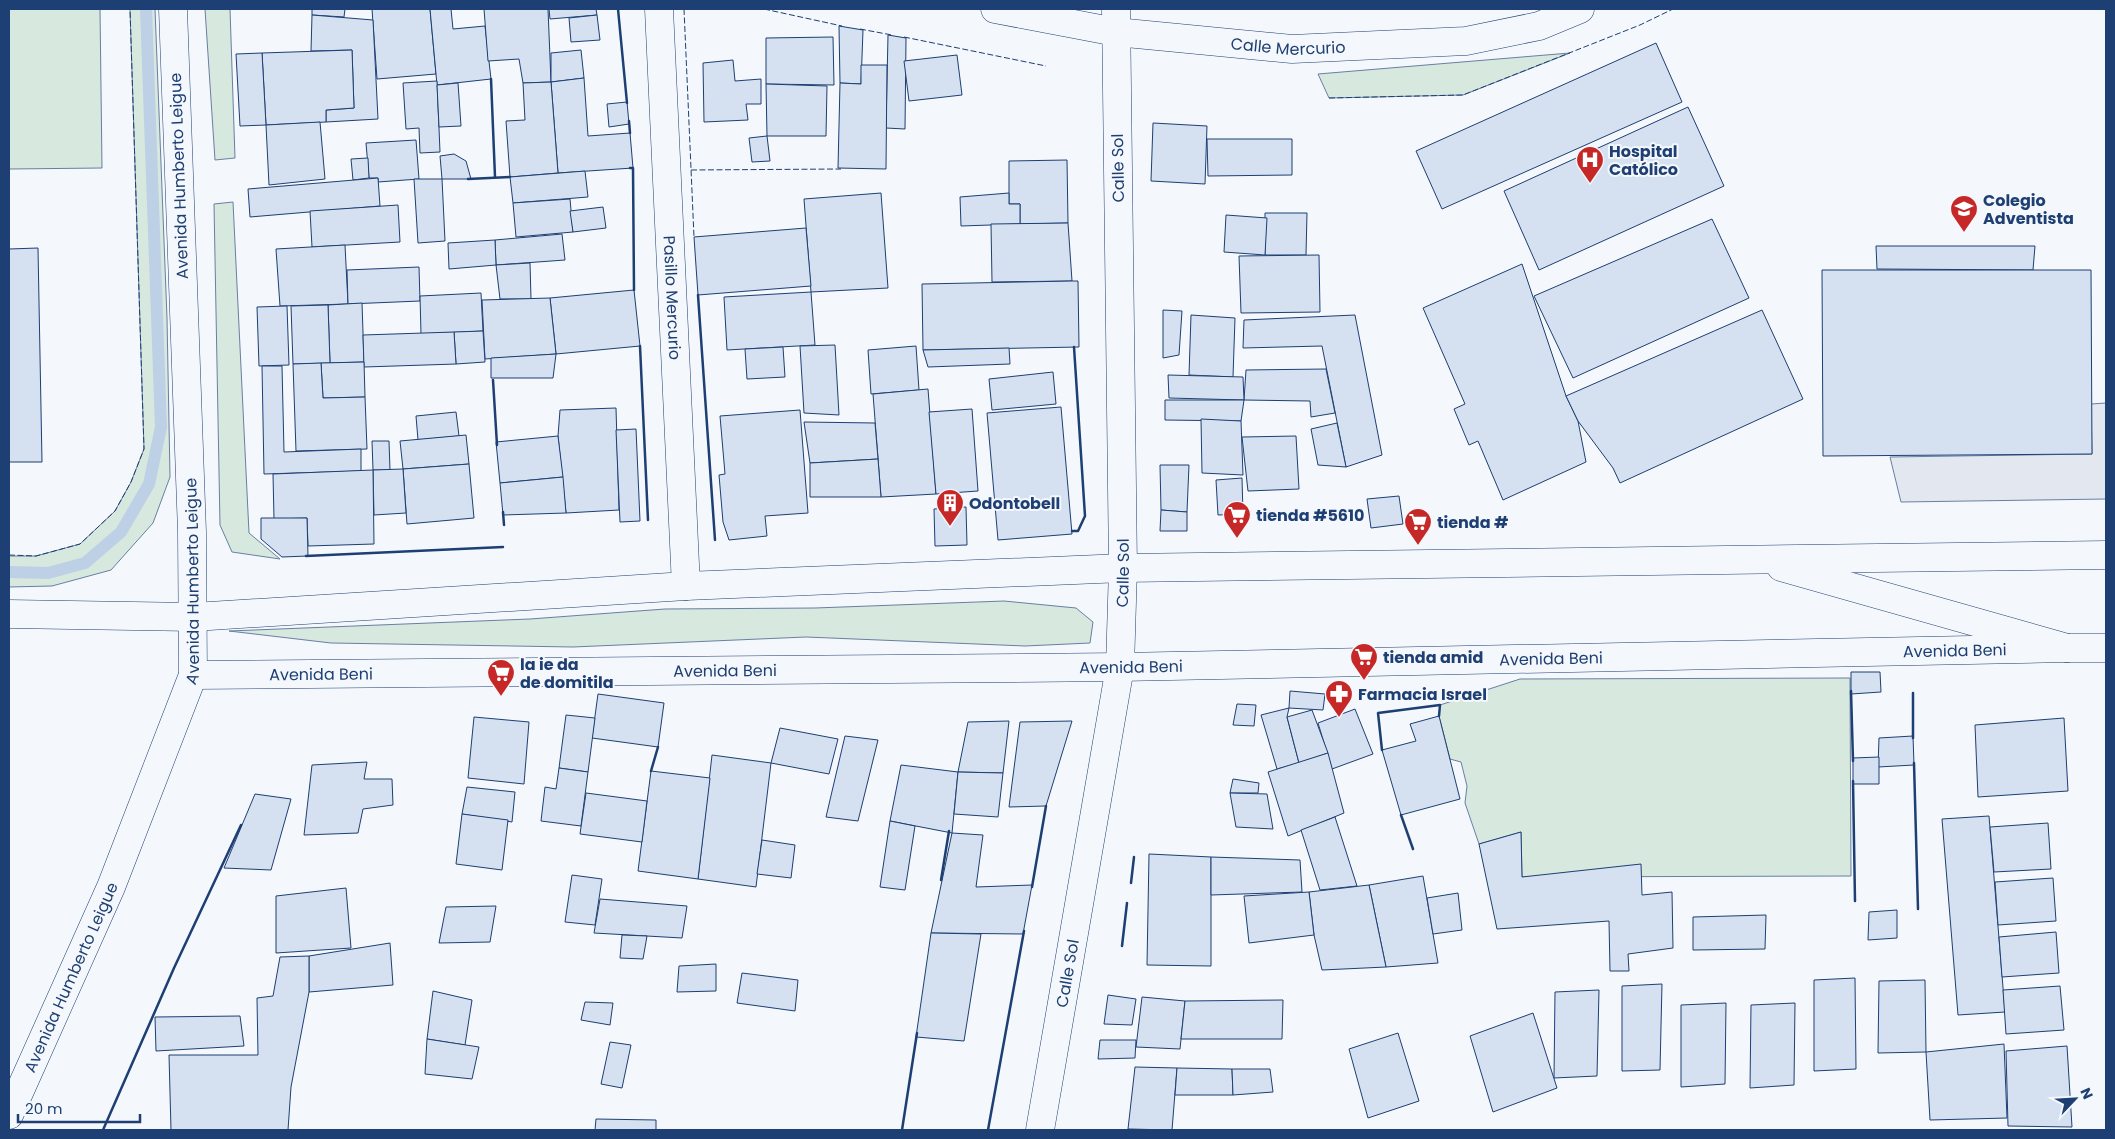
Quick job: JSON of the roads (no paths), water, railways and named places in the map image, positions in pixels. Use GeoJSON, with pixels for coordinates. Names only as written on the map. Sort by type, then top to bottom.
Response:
{"type":"FeatureCollection","features":[{"type":"Feature","properties":{"kind":"street","name":"Avenida Humberto Leigue"},"geometry":{"type":"LineString","coordinates":[[9,1115],[111,887],[193,675],[194,617],[173,9]]}},
{"type":"Feature","properties":{"kind":"street","name":"Pasillo Mercurio"},"geometry":{"type":"LineString","coordinates":[[659,9],[686,586]]}},
{"type":"Feature","properties":{"kind":"street","name":"Calle Mercurio"},"geometry":{"type":"LineString","coordinates":[[995,9],[1116,20],[1292,49],[1457,41],[1539,26],[1580,9]]}},
{"type":"Feature","properties":{"kind":"street","name":"Calle Sol"},"geometry":{"type":"LineString","coordinates":[[1040,1130],[1120,666],[1123,568],[1116,20]]}},
{"type":"Feature","properties":{"kind":"street","name":"Avenida Beni"},"geometry":{"type":"LineString","coordinates":[[9,614],[194,617],[686,586],[1123,568],[1751,558],[2106,555]]}},
{"type":"Feature","properties":{"kind":"street","name":"Avenida Beni"},"geometry":{"type":"LineString","coordinates":[[1751,558],[2067,648]]}},
{"type":"Feature","properties":{"kind":"street","name":"Avenida Beni"},"geometry":{"type":"LineString","coordinates":[[193,675],[1120,666],[2106,648]]}},
{"type":"Feature","properties":{"kind":"waterway"},"geometry":{"type":"LineString","coordinates":[[9,572],[48,573],[85,563],[121,532],[149,484],[161,427],[146,9]]}},
{"type":"Feature","properties":{"kind":"place","name":"Hospital Católico"},"geometry":{"type":"Point","coordinates":[1590,184]}},
{"type":"Feature","properties":{"kind":"place","name":"Colegio Adventista"},"geometry":{"type":"Point","coordinates":[1964,233]}},
{"type":"Feature","properties":{"kind":"place","name":"Odontobell"},"geometry":{"type":"Point","coordinates":[950,527]}},
{"type":"Feature","properties":{"kind":"place","name":"tienda #5610"},"geometry":{"type":"Point","coordinates":[1237,539]}},
{"type":"Feature","properties":{"kind":"place","name":"tienda #"},"geometry":{"type":"Point","coordinates":[1418,546]}},
{"type":"Feature","properties":{"kind":"place","name":"tienda amid"},"geometry":{"type":"Point","coordinates":[1364,681]}},
{"type":"Feature","properties":{"kind":"place","name":"la ie da de domitila"},"geometry":{"type":"Point","coordinates":[501,697]}},
{"type":"Feature","properties":{"kind":"place","name":"Farmacia Israel"},"geometry":{"type":"Point","coordinates":[1339,718]}}]}
